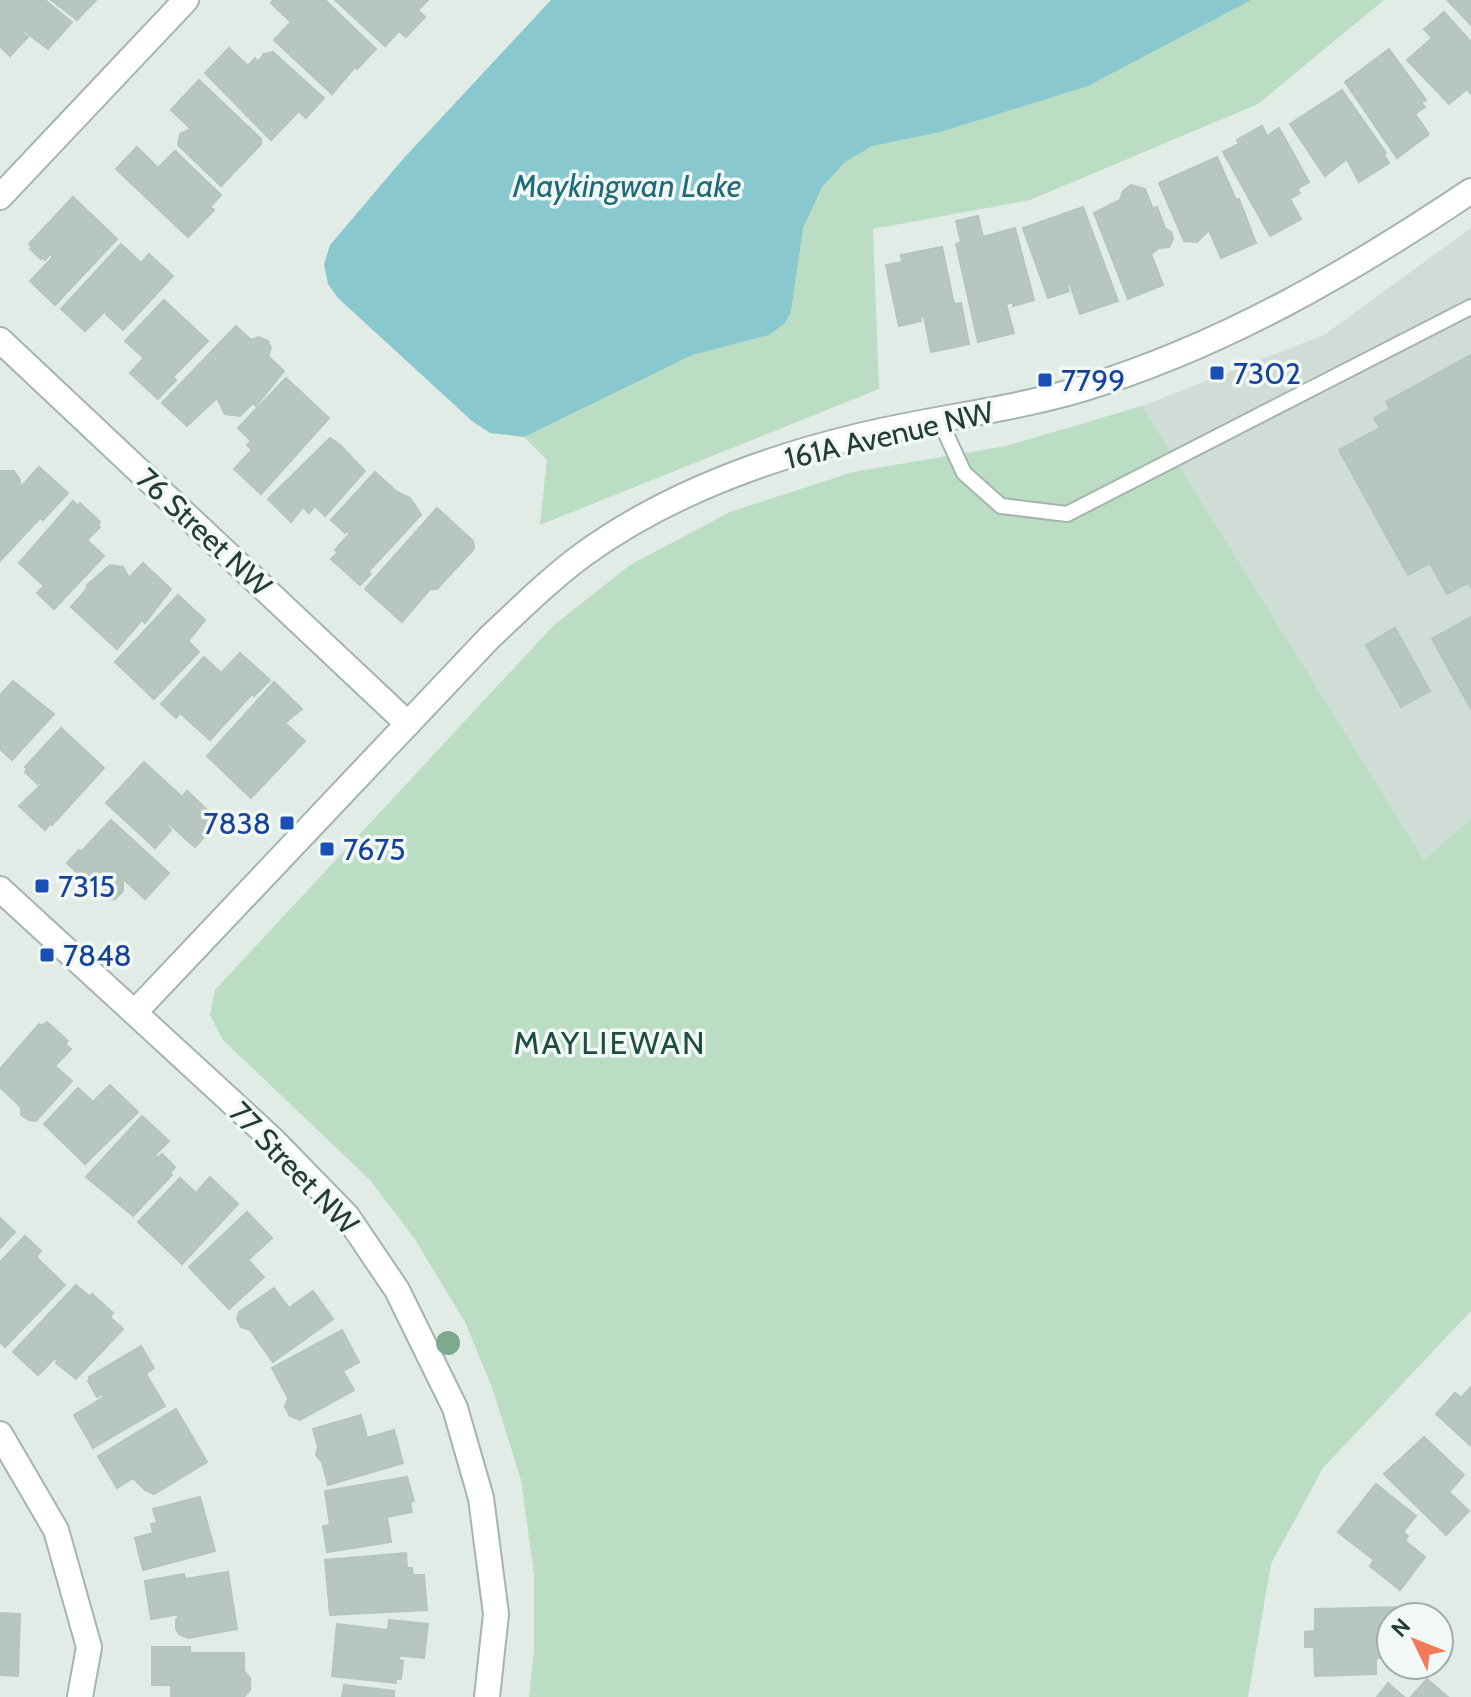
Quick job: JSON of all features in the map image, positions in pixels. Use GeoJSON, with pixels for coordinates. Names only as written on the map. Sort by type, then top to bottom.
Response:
{"type":"FeatureCollection","features":[{"type":"Feature","properties":{"kind":"street"},"geometry":{"type":"LineString","coordinates":[[0,197],[186,0]]}},
{"type":"Feature","properties":{"kind":"street","name":"161A Avenue NW"},"geometry":{"type":"LineString","coordinates":[[135,1012],[489,638],[535,594],[585,554],[633,523],[681,497],[762,466],[855,437],[1034,402],[1088,387],[1174,356],[1229,333],[1319,287],[1395,242],[1471,191]]}},
{"type":"Feature","properties":{"kind":"street","name":"76 Street NW"},"geometry":{"type":"LineString","coordinates":[[0,340],[408,724]]}},
{"type":"Feature","properties":{"kind":"street","name":"77 Street NW"},"geometry":{"type":"LineString","coordinates":[[0,889],[273,1140],[347,1216],[397,1290],[455,1408],[481,1498],[496,1614],[487,1697]]}},
{"type":"Feature","properties":{"kind":"street"},"geometry":{"type":"LineString","coordinates":[[0,1436],[56,1530],[89,1647],[80,1697]]}},
{"type":"Feature","properties":{"kind":"lane"},"geometry":{"type":"LineString","coordinates":[[940,421],[964,473],[1001,506],[1067,514],[1471,307]]}},
{"type":"Feature","properties":{"kind":"shaded area"},"geometry":{"type":"Polygon","coordinates":[[[1471,228],[1471,818],[1424,860],[1142,406],[1324,335],[1471,228]]]}},
{"type":"Feature","properties":{"kind":"green space"},"geometry":{"type":"Polygon","coordinates":[[[1111,0],[1384,0],[1258,104],[1030,200],[873,229],[879,389],[540,525],[547,460],[524,437],[722,298],[805,159],[1111,0]]]}},
{"type":"Feature","properties":{"kind":"green space"},"geometry":{"type":"Polygon","coordinates":[[[1142,406],[1424,860],[1471,818],[1471,1311],[1323,1468],[1271,1564],[1248,1697],[529,1697],[534,1648],[534,1574],[521,1480],[493,1390],[465,1322],[414,1238],[370,1180],[222,1039],[210,1015],[215,990],[554,625],[630,565],[730,512],[853,472],[1006,446],[1142,406]]]}},
{"type":"Feature","properties":{"kind":"water","name":"Maykingwan Lake"},"geometry":{"type":"Polygon","coordinates":[[[551,0],[1251,0],[1088,86],[940,132],[872,146],[845,162],[822,187],[803,228],[791,311],[785,323],[769,335],[692,355],[524,437],[490,433],[472,421],[338,298],[328,284],[324,264],[330,245],[403,159],[551,0]]]}},
{"type":"Feature","properties":{"kind":"building"},"geometry":{"type":"Polygon","coordinates":[[[0,0],[45,0],[72,22],[48,49],[24,31],[22,33],[28,37],[10,56],[0,46],[0,0]]]}},
{"type":"Feature","properties":{"kind":"building"},"geometry":{"type":"Polygon","coordinates":[[[51,0],[96,0],[77,20],[51,0]]]}},
{"type":"Feature","properties":{"kind":"building"},"geometry":{"type":"Polygon","coordinates":[[[273,0],[325,0],[376,49],[357,69],[355,67],[332,94],[274,40],[291,22],[271,3],[273,0]]]}},
{"type":"Feature","properties":{"kind":"building"},"geometry":{"type":"Polygon","coordinates":[[[335,0],[428,0],[418,10],[425,17],[406,37],[399,31],[385,46],[335,0]]]}},
{"type":"Feature","properties":{"kind":"building"},"geometry":{"type":"Polygon","coordinates":[[[1471,0],[1471,25],[1448,1],[1471,0]]]}},
{"type":"Feature","properties":{"kind":"building"},"geometry":{"type":"Polygon","coordinates":[[[1444,12],[1471,42],[1471,94],[1467,89],[1449,104],[1407,60],[1432,38],[1424,29],[1444,12]]]}},
{"type":"Feature","properties":{"kind":"building"},"geometry":{"type":"Polygon","coordinates":[[[229,48],[248,66],[255,58],[258,62],[264,54],[273,52],[324,98],[306,118],[299,111],[271,140],[205,73],[229,48]]]}},
{"type":"Feature","properties":{"kind":"building"},"geometry":{"type":"Polygon","coordinates":[[[1389,49],[1426,100],[1421,103],[1425,107],[1415,114],[1429,134],[1397,158],[1345,82],[1389,49]]]}},
{"type":"Feature","properties":{"kind":"building"},"geometry":{"type":"Polygon","coordinates":[[[199,80],[261,139],[261,144],[221,186],[178,145],[180,134],[191,129],[171,110],[199,80]]]}},
{"type":"Feature","properties":{"kind":"building"},"geometry":{"type":"Polygon","coordinates":[[[1342,90],[1386,153],[1384,155],[1389,163],[1359,182],[1347,159],[1325,176],[1290,124],[1342,90]]]}},
{"type":"Feature","properties":{"kind":"building"},"geometry":{"type":"Polygon","coordinates":[[[1262,126],[1267,136],[1279,128],[1309,182],[1297,189],[1300,193],[1290,199],[1301,219],[1270,236],[1223,152],[1262,126]]]}},
{"type":"Feature","properties":{"kind":"building"},"geometry":{"type":"Polygon","coordinates":[[[137,147],[158,168],[175,151],[221,195],[210,207],[214,210],[188,237],[116,169],[137,147]]]}},
{"type":"Feature","properties":{"kind":"building"},"geometry":{"type":"Polygon","coordinates":[[[1217,157],[1236,200],[1239,199],[1256,243],[1221,258],[1209,230],[1197,242],[1184,241],[1159,183],[1217,157]]]}},
{"type":"Feature","properties":{"kind":"building"},"geometry":{"type":"Polygon","coordinates":[[[1131,185],[1145,189],[1153,209],[1157,207],[1173,239],[1169,247],[1159,248],[1151,254],[1163,285],[1128,299],[1094,213],[1120,200],[1123,191],[1131,185]]]}},
{"type":"Feature","properties":{"kind":"building"},"geometry":{"type":"Polygon","coordinates":[[[73,197],[117,239],[55,305],[30,281],[53,257],[50,254],[45,260],[41,259],[29,244],[73,197]]]}},
{"type":"Feature","properties":{"kind":"building"},"geometry":{"type":"Polygon","coordinates":[[[1083,207],[1118,301],[1080,314],[1070,284],[1067,285],[1069,291],[1048,298],[1023,228],[1083,207]]]}},
{"type":"Feature","properties":{"kind":"building"},"geometry":{"type":"Polygon","coordinates":[[[978,216],[983,237],[1015,228],[1034,300],[1013,306],[1013,302],[1006,304],[1014,333],[978,342],[956,244],[961,242],[956,221],[978,216]]]}},
{"type":"Feature","properties":{"kind":"building"},"geometry":{"type":"Polygon","coordinates":[[[121,244],[141,263],[149,254],[173,276],[123,330],[106,314],[108,308],[85,331],[61,309],[121,244]]]}},
{"type":"Feature","properties":{"kind":"building"},"geometry":{"type":"Polygon","coordinates":[[[942,247],[954,304],[961,303],[969,344],[931,352],[924,316],[920,317],[921,321],[899,326],[886,265],[902,262],[901,255],[942,247]]]}},
{"type":"Feature","properties":{"kind":"building"},"geometry":{"type":"Polygon","coordinates":[[[164,300],[208,341],[173,377],[176,380],[158,399],[130,373],[144,358],[125,341],[164,300]]]}},
{"type":"Feature","properties":{"kind":"building"},"geometry":{"type":"Polygon","coordinates":[[[236,326],[251,340],[259,337],[268,341],[271,348],[268,356],[284,371],[256,406],[253,403],[240,416],[225,414],[217,398],[187,426],[162,403],[236,326]]]}},
{"type":"Feature","properties":{"kind":"building"},"geometry":{"type":"Polygon","coordinates":[[[1471,355],[1471,588],[1468,583],[1447,594],[1430,563],[1408,575],[1339,450],[1380,428],[1374,418],[1390,409],[1386,402],[1471,355]]]}},
{"type":"Feature","properties":{"kind":"building"},"geometry":{"type":"Polygon","coordinates":[[[286,378],[329,418],[261,494],[234,469],[252,450],[247,445],[251,441],[238,428],[286,378]]]}},
{"type":"Feature","properties":{"kind":"building"},"geometry":{"type":"Polygon","coordinates":[[[330,438],[365,471],[325,516],[315,506],[309,513],[303,507],[291,522],[268,499],[330,438]]]}},
{"type":"Feature","properties":{"kind":"building"},"geometry":{"type":"Polygon","coordinates":[[[39,467],[68,493],[0,561],[0,471],[14,471],[20,480],[20,488],[39,467]]]}},
{"type":"Feature","properties":{"kind":"building"},"geometry":{"type":"Polygon","coordinates":[[[375,472],[397,492],[410,498],[421,515],[368,572],[371,574],[360,585],[331,559],[350,533],[345,533],[331,520],[375,472]]]}},
{"type":"Feature","properties":{"kind":"building"},"geometry":{"type":"Polygon","coordinates":[[[73,501],[78,506],[80,503],[100,522],[100,527],[87,540],[104,556],[54,609],[37,593],[44,586],[19,563],[73,501]]]}},
{"type":"Feature","properties":{"kind":"building"},"geometry":{"type":"Polygon","coordinates":[[[437,508],[473,541],[474,549],[437,589],[430,589],[402,622],[365,589],[437,508]]]}},
{"type":"Feature","properties":{"kind":"building"},"geometry":{"type":"Polygon","coordinates":[[[143,563],[171,589],[145,623],[142,620],[117,649],[71,607],[87,585],[110,565],[123,567],[129,578],[143,563]]]}},
{"type":"Feature","properties":{"kind":"building"},"geometry":{"type":"Polygon","coordinates":[[[178,595],[205,620],[188,641],[199,652],[154,699],[115,662],[178,595]]]}},
{"type":"Feature","properties":{"kind":"building"},"geometry":{"type":"Polygon","coordinates":[[[1471,617],[1471,709],[1432,639],[1471,617]]]}},
{"type":"Feature","properties":{"kind":"building"},"geometry":{"type":"Polygon","coordinates":[[[1395,628],[1430,691],[1401,707],[1366,645],[1395,628]]]}},
{"type":"Feature","properties":{"kind":"building"},"geometry":{"type":"Polygon","coordinates":[[[240,653],[270,680],[254,696],[252,694],[210,740],[180,713],[176,718],[161,704],[204,657],[221,673],[240,653]]]}},
{"type":"Feature","properties":{"kind":"building"},"geometry":{"type":"Polygon","coordinates":[[[13,681],[54,714],[12,760],[0,749],[0,695],[13,681]]]}},
{"type":"Feature","properties":{"kind":"building"},"geometry":{"type":"Polygon","coordinates":[[[274,682],[302,709],[285,723],[305,741],[251,798],[207,756],[274,682]]]}},
{"type":"Feature","properties":{"kind":"building"},"geometry":{"type":"Polygon","coordinates":[[[61,728],[104,768],[45,830],[19,806],[42,784],[25,772],[25,767],[61,728]]]}},
{"type":"Feature","properties":{"kind":"building"},"geometry":{"type":"Polygon","coordinates":[[[144,762],[182,797],[187,791],[219,821],[195,847],[169,824],[167,826],[171,830],[155,848],[106,803],[144,762]]]}},
{"type":"Feature","properties":{"kind":"building"},"geometry":{"type":"Polygon","coordinates":[[[111,820],[169,873],[145,899],[119,875],[123,891],[115,899],[106,900],[67,863],[111,820]]]}},
{"type":"Feature","properties":{"kind":"building"},"geometry":{"type":"Polygon","coordinates":[[[47,1022],[68,1041],[65,1044],[71,1049],[55,1066],[72,1081],[36,1121],[29,1120],[21,1115],[21,1107],[0,1087],[0,1069],[39,1024],[42,1026],[47,1022]]]}},
{"type":"Feature","properties":{"kind":"building"},"geometry":{"type":"Polygon","coordinates":[[[110,1085],[138,1112],[85,1164],[44,1124],[78,1088],[93,1102],[110,1085]]]}},
{"type":"Feature","properties":{"kind":"building"},"geometry":{"type":"Polygon","coordinates":[[[142,1116],[169,1141],[155,1155],[158,1158],[162,1154],[175,1167],[170,1173],[172,1175],[133,1216],[86,1177],[142,1116]]]}},
{"type":"Feature","properties":{"kind":"building"},"geometry":{"type":"Polygon","coordinates":[[[210,1177],[238,1204],[182,1264],[138,1222],[180,1178],[196,1193],[210,1177]]]}},
{"type":"Feature","properties":{"kind":"building"},"geometry":{"type":"Polygon","coordinates":[[[247,1212],[272,1238],[248,1260],[264,1277],[229,1309],[189,1267],[247,1212]]]}},
{"type":"Feature","properties":{"kind":"building"},"geometry":{"type":"Polygon","coordinates":[[[0,1218],[15,1232],[0,1248],[0,1218]]]}},
{"type":"Feature","properties":{"kind":"building"},"geometry":{"type":"Polygon","coordinates":[[[25,1236],[41,1251],[36,1257],[65,1285],[5,1347],[0,1342],[0,1262],[25,1236]]]}},
{"type":"Feature","properties":{"kind":"building"},"geometry":{"type":"Polygon","coordinates":[[[76,1285],[90,1297],[92,1294],[113,1313],[110,1317],[123,1329],[76,1379],[56,1363],[55,1358],[38,1375],[13,1352],[76,1285]]]}},
{"type":"Feature","properties":{"kind":"building"},"geometry":{"type":"Polygon","coordinates":[[[274,1288],[289,1308],[313,1291],[333,1319],[273,1362],[250,1330],[241,1327],[237,1319],[239,1312],[274,1288]]]}},
{"type":"Feature","properties":{"kind":"building"},"geometry":{"type":"Polygon","coordinates":[[[342,1330],[359,1362],[343,1371],[354,1390],[300,1420],[290,1416],[285,1407],[288,1398],[272,1368],[342,1330]]]}},
{"type":"Feature","properties":{"kind":"building"},"geometry":{"type":"Polygon","coordinates":[[[141,1346],[154,1368],[146,1374],[165,1406],[93,1448],[74,1415],[104,1397],[102,1394],[97,1397],[88,1381],[89,1377],[141,1346]]]}},
{"type":"Feature","properties":{"kind":"building"},"geometry":{"type":"Polygon","coordinates":[[[1471,1387],[1471,1446],[1436,1414],[1455,1393],[1461,1398],[1471,1387]]]}},
{"type":"Feature","properties":{"kind":"building"},"geometry":{"type":"Polygon","coordinates":[[[176,1409],[207,1462],[154,1494],[133,1478],[117,1488],[98,1456],[176,1409]]]}},
{"type":"Feature","properties":{"kind":"building"},"geometry":{"type":"Polygon","coordinates":[[[361,1415],[367,1438],[394,1430],[403,1463],[328,1485],[322,1462],[316,1455],[318,1447],[313,1429],[361,1415]]]}},
{"type":"Feature","properties":{"kind":"building"},"geometry":{"type":"Polygon","coordinates":[[[1424,1437],[1464,1475],[1449,1492],[1469,1511],[1446,1535],[1384,1474],[1424,1437]]]}},
{"type":"Feature","properties":{"kind":"building"},"geometry":{"type":"Polygon","coordinates":[[[407,1477],[414,1501],[410,1502],[412,1512],[387,1517],[391,1542],[327,1552],[323,1526],[330,1525],[325,1491],[407,1477]]]}},
{"type":"Feature","properties":{"kind":"building"},"geometry":{"type":"Polygon","coordinates":[[[1376,1484],[1416,1516],[1403,1532],[1408,1536],[1405,1541],[1425,1557],[1400,1590],[1370,1566],[1374,1560],[1338,1532],[1376,1484]]]}},
{"type":"Feature","properties":{"kind":"building"},"geometry":{"type":"Polygon","coordinates":[[[200,1497],[215,1551],[143,1570],[135,1538],[153,1533],[151,1524],[157,1523],[153,1509],[200,1497]]]}},
{"type":"Feature","properties":{"kind":"building"},"geometry":{"type":"Polygon","coordinates":[[[406,1553],[407,1568],[412,1568],[413,1575],[424,1575],[427,1610],[330,1615],[325,1560],[406,1553]]]}},
{"type":"Feature","properties":{"kind":"building"},"geometry":{"type":"Polygon","coordinates":[[[228,1572],[237,1629],[188,1638],[179,1634],[176,1628],[180,1614],[151,1619],[145,1581],[184,1574],[185,1579],[228,1572]]]}},
{"type":"Feature","properties":{"kind":"building"},"geometry":{"type":"Polygon","coordinates":[[[1375,1608],[1375,1674],[1315,1676],[1314,1647],[1305,1647],[1305,1632],[1315,1631],[1315,1609],[1375,1608]]]}},
{"type":"Feature","properties":{"kind":"building"},"geometry":{"type":"Polygon","coordinates":[[[0,1613],[20,1614],[18,1676],[0,1675],[0,1613]]]}},
{"type":"Feature","properties":{"kind":"building"},"geometry":{"type":"Polygon","coordinates":[[[389,1620],[428,1624],[424,1658],[395,1655],[403,1661],[401,1679],[396,1679],[396,1683],[332,1676],[337,1624],[388,1630],[389,1620]]]}},
{"type":"Feature","properties":{"kind":"building"},"geometry":{"type":"Polygon","coordinates":[[[152,1647],[190,1647],[190,1653],[244,1653],[244,1671],[250,1678],[250,1690],[244,1697],[171,1697],[171,1685],[152,1685],[152,1647]]]}},
{"type":"Feature","properties":{"kind":"building"},"geometry":{"type":"Polygon","coordinates":[[[1425,1681],[1429,1681],[1448,1697],[1411,1697],[1425,1681]]]}},
{"type":"Feature","properties":{"kind":"building"},"geometry":{"type":"Polygon","coordinates":[[[1388,1683],[1404,1697],[1377,1697],[1388,1683]]]}},
{"type":"Feature","properties":{"kind":"building"},"geometry":{"type":"Polygon","coordinates":[[[344,1685],[394,1691],[394,1697],[342,1697],[344,1685]]]}},
{"type":"Feature","properties":{"kind":"place","name":"7302"},"geometry":{"type":"Point","coordinates":[1217,373]}},
{"type":"Feature","properties":{"kind":"place","name":"7799"},"geometry":{"type":"Point","coordinates":[1045,380]}},
{"type":"Feature","properties":{"kind":"place","name":"7838"},"geometry":{"type":"Point","coordinates":[287,823]}},
{"type":"Feature","properties":{"kind":"place","name":"7675"},"geometry":{"type":"Point","coordinates":[327,849]}},
{"type":"Feature","properties":{"kind":"place","name":"7315"},"geometry":{"type":"Point","coordinates":[42,886]}},
{"type":"Feature","properties":{"kind":"place","name":"7848"},"geometry":{"type":"Point","coordinates":[47,955]}},
{"type":"Feature","properties":{"kind":"district","name":"MAYLIEWAN"},"geometry":{"type":"Point","coordinates":[610,1042]}}]}
